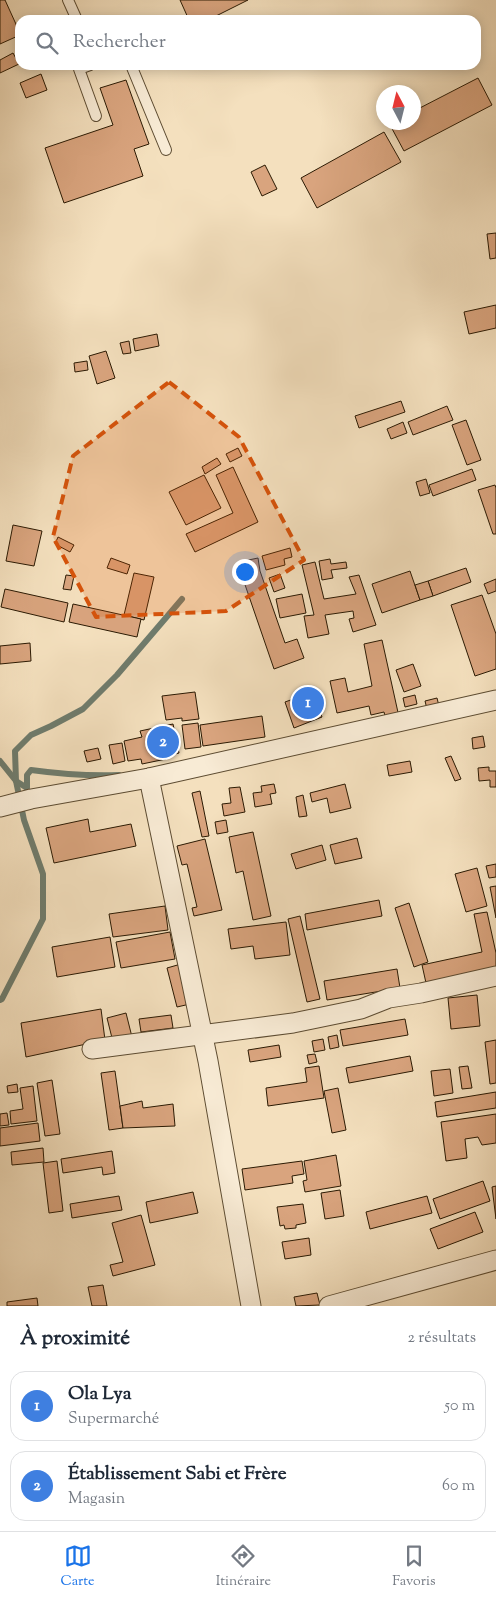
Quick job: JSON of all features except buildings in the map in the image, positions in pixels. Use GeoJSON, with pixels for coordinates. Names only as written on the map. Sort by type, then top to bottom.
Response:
{"type":"FeatureCollection","features":[{"type":"Feature","properties":{"kind":"street"},"geometry":{"type":"LineString","coordinates":[[4,806],[31,799],[149,778],[496,700]]}},
{"type":"Feature","properties":{"kind":"street"},"geometry":{"type":"LineString","coordinates":[[149,778],[203,1035],[251,1306]]}},
{"type":"Feature","properties":{"kind":"street"},"geometry":{"type":"LineString","coordinates":[[92,1050],[293,1023],[360,1009],[389,998],[421,993],[496,976]]}},
{"type":"Feature","properties":{"kind":"street"},"geometry":{"type":"LineString","coordinates":[[329,1306],[496,1260]]}},
{"type":"Feature","properties":{"kind":"lane"},"geometry":{"type":"LineString","coordinates":[[68,0],[75,15]]}},
{"type":"Feature","properties":{"kind":"lane"},"geometry":{"type":"LineString","coordinates":[[79,70],[96,116]]}},
{"type":"Feature","properties":{"kind":"lane"},"geometry":{"type":"LineString","coordinates":[[133,70],[166,150]]}},
{"type":"Feature","properties":{"kind":"highlighted area"},"geometry":{"type":"Polygon","coordinates":[[[169,382],[239,437],[304,560],[226,611],[96,617],[53,537],[73,456],[169,382]]]}},
{"type":"Feature","properties":{"kind":"waterway"},"geometry":{"type":"LineString","coordinates":[[0,1000],[43,919],[43,874],[24,820],[16,781],[15,751],[31,735],[83,709],[117,675],[182,599]]}},
{"type":"Feature","properties":{"kind":"waterway"},"geometry":{"type":"LineString","coordinates":[[0,761],[16,781],[27,788],[27,775],[31,770],[53,773],[119,775]]}},
{"type":"Feature","properties":{"kind":"place","name":"Ola Lya"},"geometry":{"type":"Point","coordinates":[308,703]}},
{"type":"Feature","properties":{"kind":"place","name":"Établissement Sabi et Frère"},"geometry":{"type":"Point","coordinates":[163,742]}}]}
